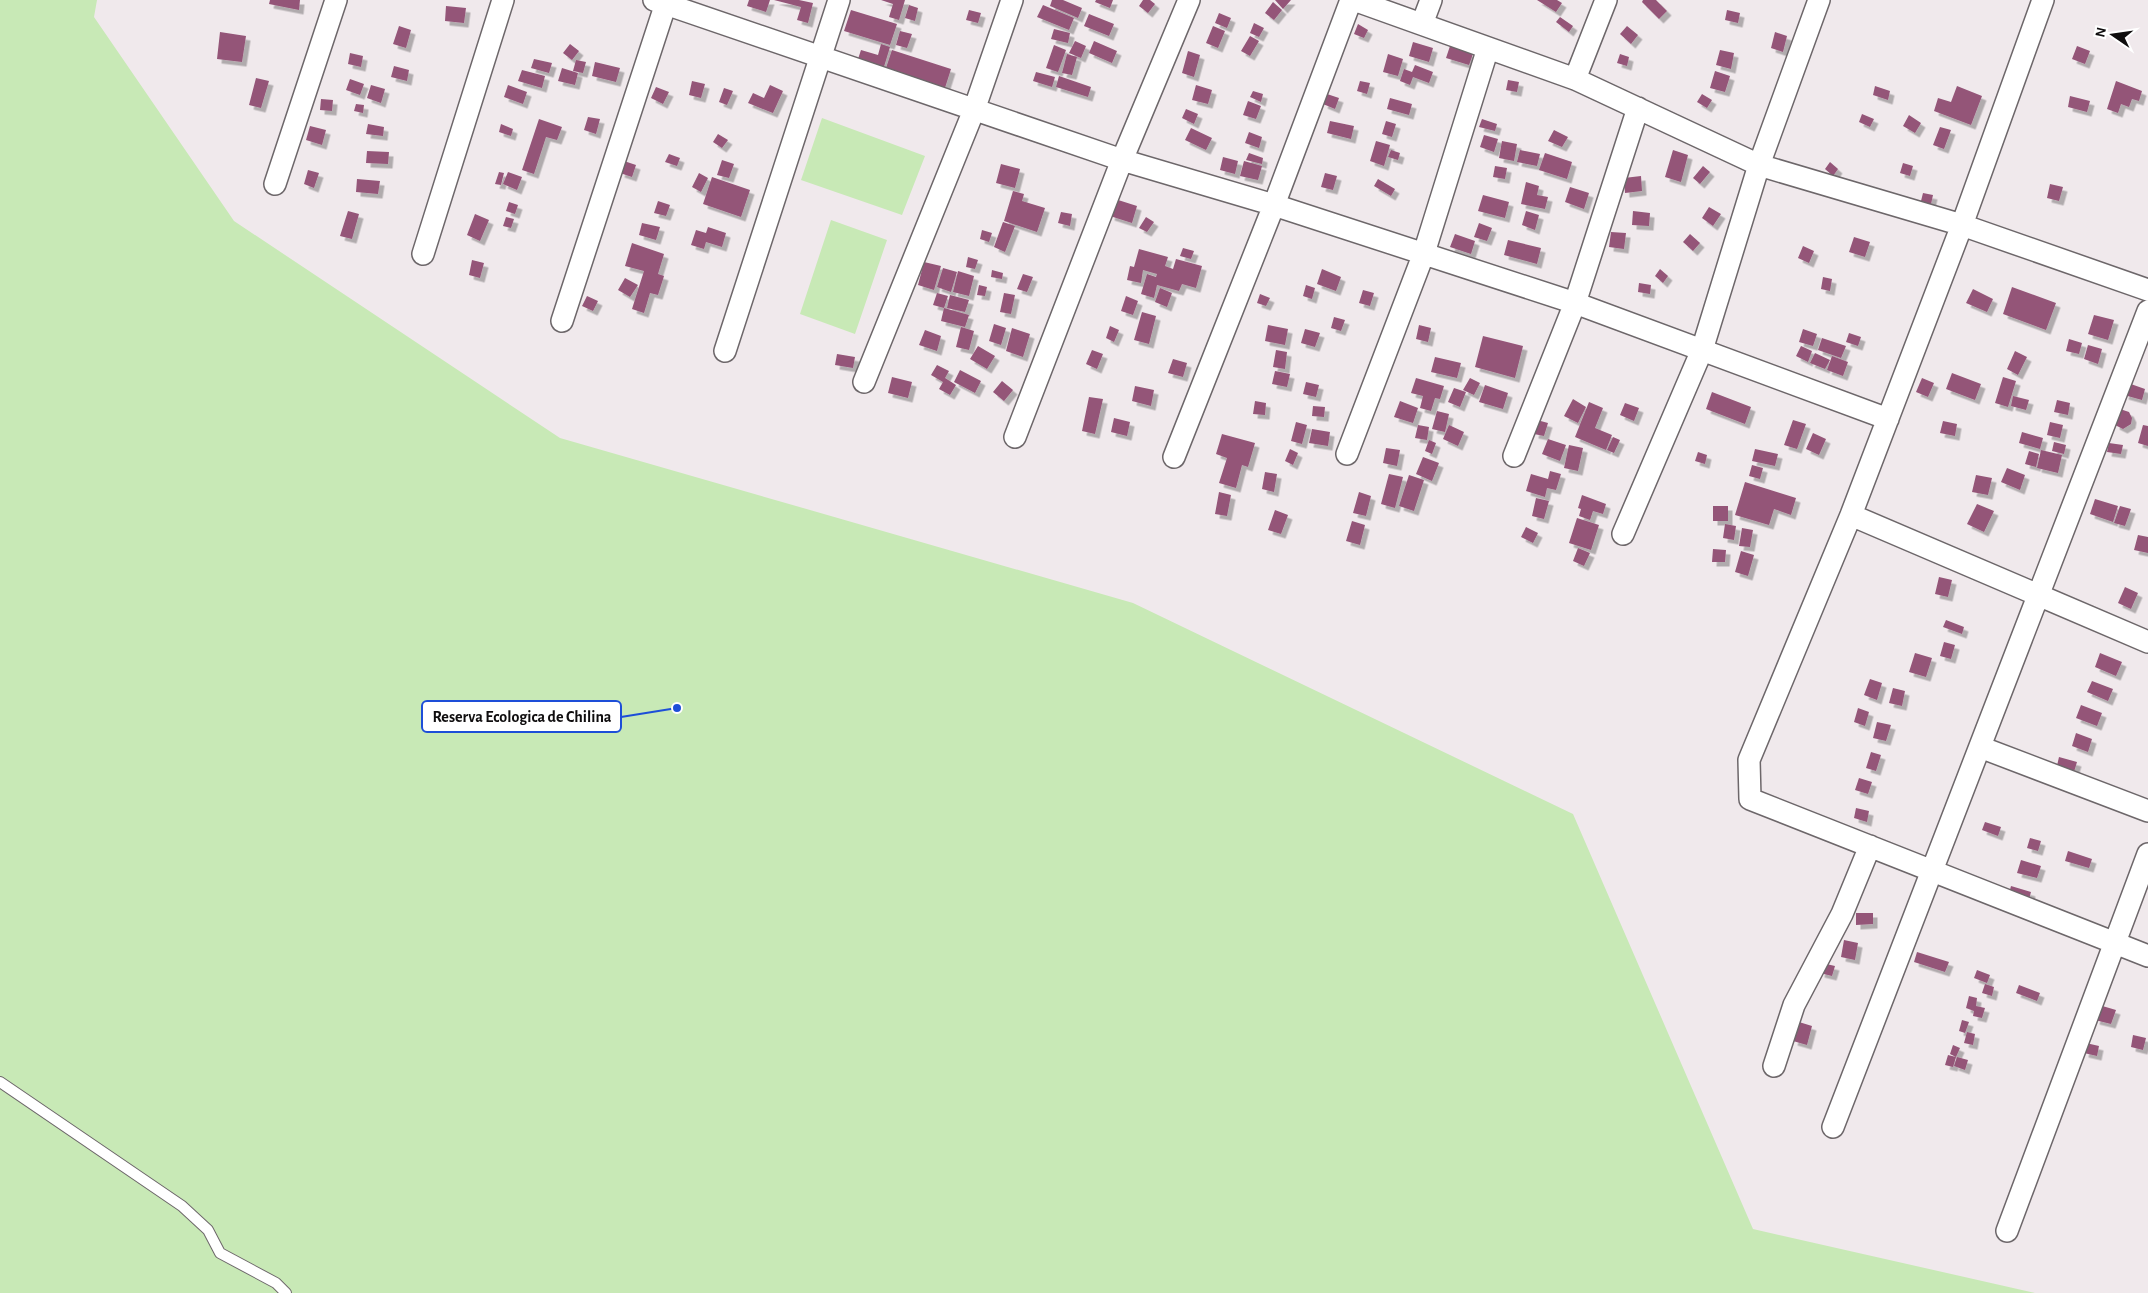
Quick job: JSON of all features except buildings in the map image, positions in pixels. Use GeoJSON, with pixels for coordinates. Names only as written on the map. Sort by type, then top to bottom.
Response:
{"type":"FeatureCollection","features":[{"type":"Feature","properties":{"kind":"street"},"geometry":{"type":"LineString","coordinates":[[276,184],[336,0]]}},
{"type":"Feature","properties":{"kind":"street"},"geometry":{"type":"LineString","coordinates":[[423,254],[502,0]]}},
{"type":"Feature","properties":{"kind":"street"},"geometry":{"type":"LineString","coordinates":[[724,351],[839,0]]}},
{"type":"Feature","properties":{"kind":"street"},"geometry":{"type":"LineString","coordinates":[[864,382],[974,110],[1012,0]]}},
{"type":"Feature","properties":{"kind":"street"},"geometry":{"type":"LineString","coordinates":[[1015,437],[1122,160],[1189,0]]}},
{"type":"Feature","properties":{"kind":"street"},"geometry":{"type":"LineString","coordinates":[[1174,457],[1353,0],[1576,79],[1759,165],[1962,224],[2148,290]]}},
{"type":"Feature","properties":{"kind":"street"},"geometry":{"type":"LineString","coordinates":[[1422,24],[1431,0]]}},
{"type":"Feature","properties":{"kind":"street"},"geometry":{"type":"LineString","coordinates":[[1576,79],[1606,0]]}},
{"type":"Feature","properties":{"kind":"street"},"geometry":{"type":"LineString","coordinates":[[1623,534],[1702,350],[1759,165],[1819,0]]}},
{"type":"Feature","properties":{"kind":"street"},"geometry":{"type":"LineString","coordinates":[[2043,0],[1962,224],[1851,515],[1749,760],[1750,799],[2148,956]]}},
{"type":"Feature","properties":{"kind":"street"},"geometry":{"type":"LineString","coordinates":[[562,322],[662,1],[821,58],[1122,160],[1274,205],[1575,303],[1888,419]]}},
{"type":"Feature","properties":{"kind":"street"},"geometry":{"type":"LineString","coordinates":[[1347,454],[1424,253],[1488,48]]}},
{"type":"Feature","properties":{"kind":"street"},"geometry":{"type":"LineString","coordinates":[[1514,456],[1575,303],[1638,108]]}},
{"type":"Feature","properties":{"kind":"street"},"geometry":{"type":"LineString","coordinates":[[1833,1127],[2148,311]]}},
{"type":"Feature","properties":{"kind":"street"},"geometry":{"type":"LineString","coordinates":[[1851,515],[2148,642]]}},
{"type":"Feature","properties":{"kind":"street"},"geometry":{"type":"LineString","coordinates":[[1980,747],[2148,811]]}},
{"type":"Feature","properties":{"kind":"street"},"geometry":{"type":"LineString","coordinates":[[1774,1066],[1794,1005],[1842,914],[1870,846]]}},
{"type":"Feature","properties":{"kind":"street"},"geometry":{"type":"LineString","coordinates":[[2007,1231],[2148,854]]}},
{"type":"Feature","properties":{"kind":"lane"},"geometry":{"type":"LineString","coordinates":[[0,1082],[182,1206],[208,1230],[220,1253],[276,1283],[286,1293]]}},
{"type":"Feature","properties":{"kind":"green space"},"geometry":{"type":"Polygon","coordinates":[[[0,0],[97,0],[94,17],[234,221],[560,438],[1133,603],[1573,814],[1753,1229],[2035,1293],[0,1293],[0,0]]]}},
{"type":"Feature","properties":{"kind":"green space"},"geometry":{"type":"Polygon","coordinates":[[[822,118],[925,156],[902,215],[801,180],[822,118]]]}},
{"type":"Feature","properties":{"kind":"green space"},"geometry":{"type":"Polygon","coordinates":[[[831,220],[887,240],[855,334],[800,314],[831,220]]]}},
{"type":"Feature","properties":{"kind":"place","name":"Reserva Ecologica de Chilina"},"geometry":{"type":"Point","coordinates":[677,708]}}]}
